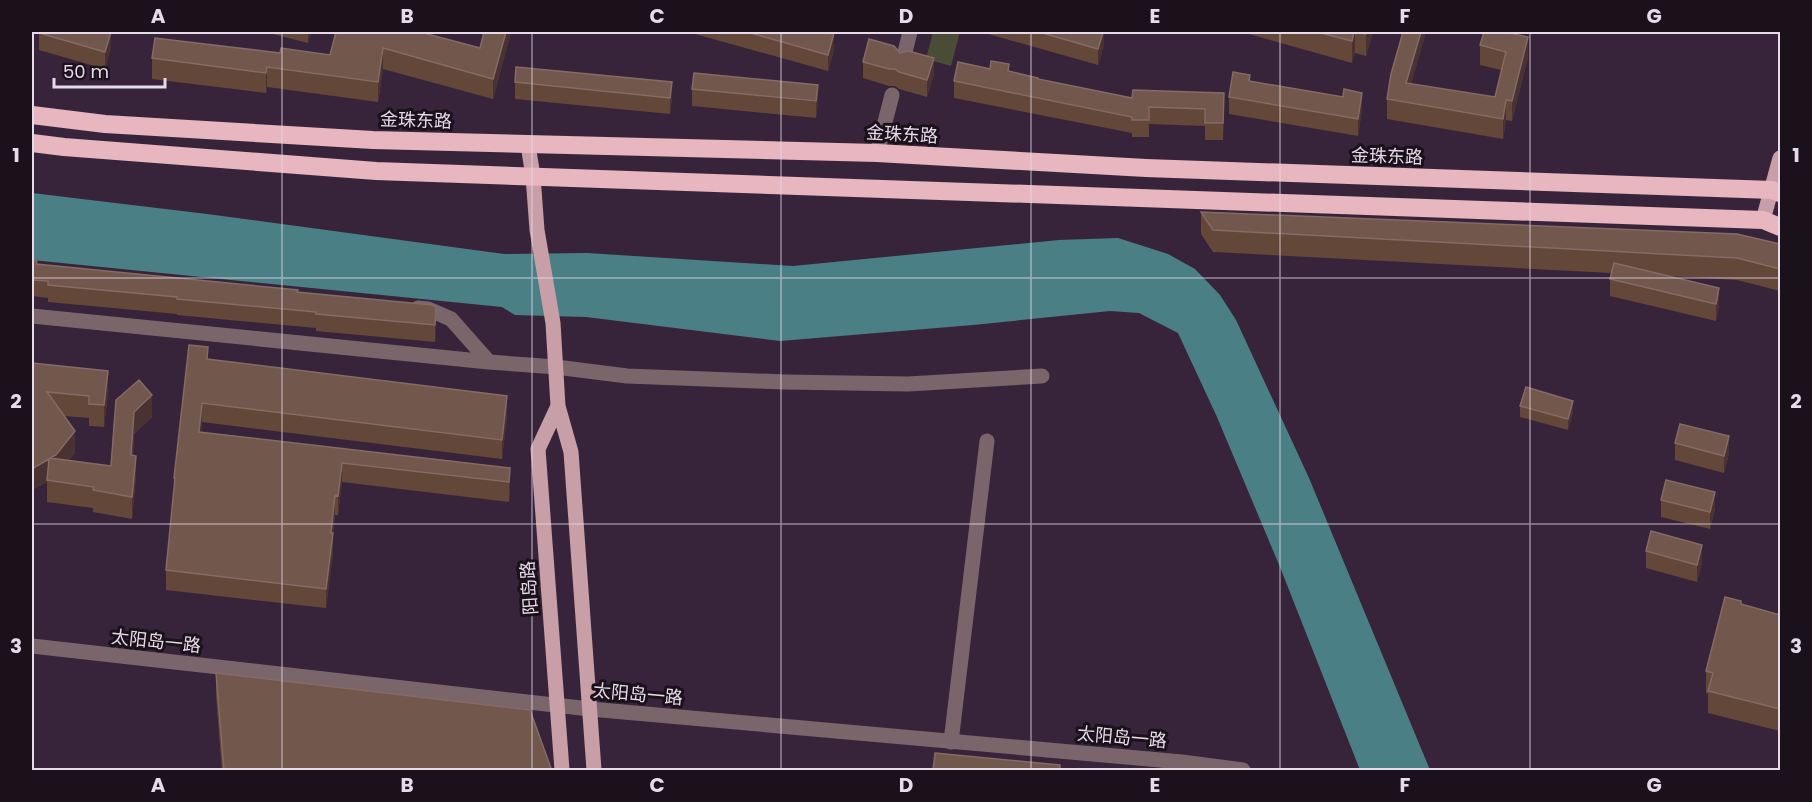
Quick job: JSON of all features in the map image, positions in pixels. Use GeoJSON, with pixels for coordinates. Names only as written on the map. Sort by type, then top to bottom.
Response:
{"type":"FeatureCollection","features":[{"type":"Feature","properties":{"kind":"highway","name":"金珠东路"},"geometry":{"type":"LineString","coordinates":[[32,116],[105,124],[373,140],[877,153],[1146,168],[1776,192]]}},
{"type":"Feature","properties":{"kind":"highway"},"geometry":{"type":"LineString","coordinates":[[32,143],[376,171],[1772,224]]}},
{"type":"Feature","properties":{"kind":"main road","name":"阳岛路"},"geometry":{"type":"LineString","coordinates":[[528,144],[537,230],[553,323],[558,406],[571,452],[594,771]]}},
{"type":"Feature","properties":{"kind":"main road"},"geometry":{"type":"LineString","coordinates":[[1772,224],[1780,158]]}},
{"type":"Feature","properties":{"kind":"main road","name":"阳岛路"},"geometry":{"type":"LineString","coordinates":[[558,406],[538,450],[562,771]]}},
{"type":"Feature","properties":{"kind":"street"},"geometry":{"type":"LineString","coordinates":[[903,60],[910,32]]}},
{"type":"Feature","properties":{"kind":"street"},"geometry":{"type":"LineString","coordinates":[[877,153],[892,94]]}},
{"type":"Feature","properties":{"kind":"street"},"geometry":{"type":"LineString","coordinates":[[406,307],[428,309],[451,319],[489,363]]}},
{"type":"Feature","properties":{"kind":"street"},"geometry":{"type":"LineString","coordinates":[[32,316],[489,363],[556,367],[627,376],[908,384],[1042,376]]}},
{"type":"Feature","properties":{"kind":"street"},"geometry":{"type":"LineString","coordinates":[[951,742],[987,441]]}},
{"type":"Feature","properties":{"kind":"street","name":"太阳岛一路"},"geometry":{"type":"LineString","coordinates":[[32,646],[558,706],[1182,762],[1243,771]]}},
{"type":"Feature","properties":{"kind":"shaded area"},"geometry":{"type":"Polygon","coordinates":[[[933,32],[960,32],[951,66],[926,59],[933,32]]]}},
{"type":"Feature","properties":{"kind":"shaded area"},"geometry":{"type":"Polygon","coordinates":[[[32,193],[504,254],[587,253],[793,266],[1059,240],[1118,238],[1168,254],[1195,269],[1220,295],[1236,320],[1309,478],[1430,770],[1360,770],[1280,567],[1217,417],[1178,333],[1139,313],[1110,311],[780,341],[586,317],[515,315],[502,307],[32,260],[32,193]]]}},
{"type":"Feature","properties":{"kind":"building"},"geometry":{"type":"Polygon","coordinates":[[[39,32],[111,32],[105,52],[39,32]]]}},
{"type":"Feature","properties":{"kind":"building"},"geometry":{"type":"Polygon","coordinates":[[[336,32],[420,32],[480,48],[484,32],[506,32],[493,79],[383,48],[378,82],[267,67],[266,73],[152,58],[155,38],[280,53],[281,48],[330,55],[336,32]]]}},
{"type":"Feature","properties":{"kind":"building"},"geometry":{"type":"Polygon","coordinates":[[[747,32],[829,32],[834,33],[828,55],[747,32]]]}},
{"type":"Feature","properties":{"kind":"building"},"geometry":{"type":"Polygon","coordinates":[[[1039,32],[1103,32],[1098,49],[1039,32]]]}},
{"type":"Feature","properties":{"kind":"building"},"geometry":{"type":"Polygon","coordinates":[[[1317,32],[1354,32],[1352,41],[1317,32]]]}},
{"type":"Feature","properties":{"kind":"building"},"geometry":{"type":"Polygon","coordinates":[[[1403,32],[1421,32],[1406,83],[1495,97],[1506,52],[1480,45],[1484,32],[1504,32],[1528,37],[1512,101],[1506,100],[1503,119],[1387,99],[1391,74],[1403,32]]]}},
{"type":"Feature","properties":{"kind":"building"},"geometry":{"type":"Polygon","coordinates":[[[869,39],[894,46],[900,53],[909,51],[934,58],[927,80],[895,69],[863,62],[869,39]]]}},
{"type":"Feature","properties":{"kind":"building"},"geometry":{"type":"Polygon","coordinates":[[[991,61],[1009,64],[1008,71],[1038,79],[1132,98],[1133,90],[1224,93],[1223,123],[1205,123],[1205,109],[1149,107],[1149,120],[1132,120],[1132,117],[954,81],[958,62],[990,69],[991,61]]]}},
{"type":"Feature","properties":{"kind":"building"},"geometry":{"type":"Polygon","coordinates":[[[516,67],[672,82],[670,98],[515,82],[516,67]]]}},
{"type":"Feature","properties":{"kind":"building"},"geometry":{"type":"Polygon","coordinates":[[[1233,72],[1250,75],[1249,81],[1343,97],[1344,89],[1362,93],[1358,119],[1229,97],[1233,72]]]}},
{"type":"Feature","properties":{"kind":"building"},"geometry":{"type":"Polygon","coordinates":[[[694,73],[818,85],[816,101],[692,89],[694,73]]]}},
{"type":"Feature","properties":{"kind":"building"},"geometry":{"type":"Polygon","coordinates":[[[1201,212],[1737,234],[1780,244],[1780,269],[1737,258],[1213,230],[1201,212]]]}},
{"type":"Feature","properties":{"kind":"building"},"geometry":{"type":"Polygon","coordinates":[[[32,260],[37,261],[36,264],[432,305],[436,307],[435,325],[48,285],[48,281],[32,280],[32,260]]]}},
{"type":"Feature","properties":{"kind":"building"},"geometry":{"type":"Polygon","coordinates":[[[1614,263],[1719,288],[1716,304],[1610,279],[1614,263]]]}},
{"type":"Feature","properties":{"kind":"building"},"geometry":{"type":"Polygon","coordinates":[[[189,345],[208,347],[207,359],[507,396],[502,440],[202,403],[199,432],[510,468],[509,482],[342,463],[338,496],[335,495],[326,589],[166,570],[189,345]]]}},
{"type":"Feature","properties":{"kind":"building"},"geometry":{"type":"Polygon","coordinates":[[[32,363],[108,371],[104,405],[89,404],[89,396],[47,392],[75,431],[56,455],[50,458],[111,466],[116,400],[139,380],[152,395],[134,412],[131,455],[136,456],[132,497],[93,490],[94,487],[47,480],[49,459],[32,469],[32,363]]]}},
{"type":"Feature","properties":{"kind":"building"},"geometry":{"type":"Polygon","coordinates":[[[1526,387],[1573,401],[1568,419],[1520,406],[1526,387]]]}},
{"type":"Feature","properties":{"kind":"building"},"geometry":{"type":"Polygon","coordinates":[[[1680,424],[1729,436],[1724,456],[1675,443],[1680,424]]]}},
{"type":"Feature","properties":{"kind":"building"},"geometry":{"type":"Polygon","coordinates":[[[1666,480],[1715,492],[1710,512],[1661,500],[1666,480]]]}},
{"type":"Feature","properties":{"kind":"building"},"geometry":{"type":"Polygon","coordinates":[[[1651,531],[1702,545],[1697,565],[1646,551],[1651,531]]]}},
{"type":"Feature","properties":{"kind":"building"},"geometry":{"type":"Polygon","coordinates":[[[1725,597],[1780,615],[1780,709],[1708,691],[1713,673],[1706,671],[1725,597]]]}},
{"type":"Feature","properties":{"kind":"building"},"geometry":{"type":"Polygon","coordinates":[[[216,673],[530,710],[552,771],[224,771],[216,673]]]}},
{"type":"Feature","properties":{"kind":"building"},"geometry":{"type":"Polygon","coordinates":[[[935,753],[1060,765],[1060,771],[933,770],[935,753]]]}}]}
